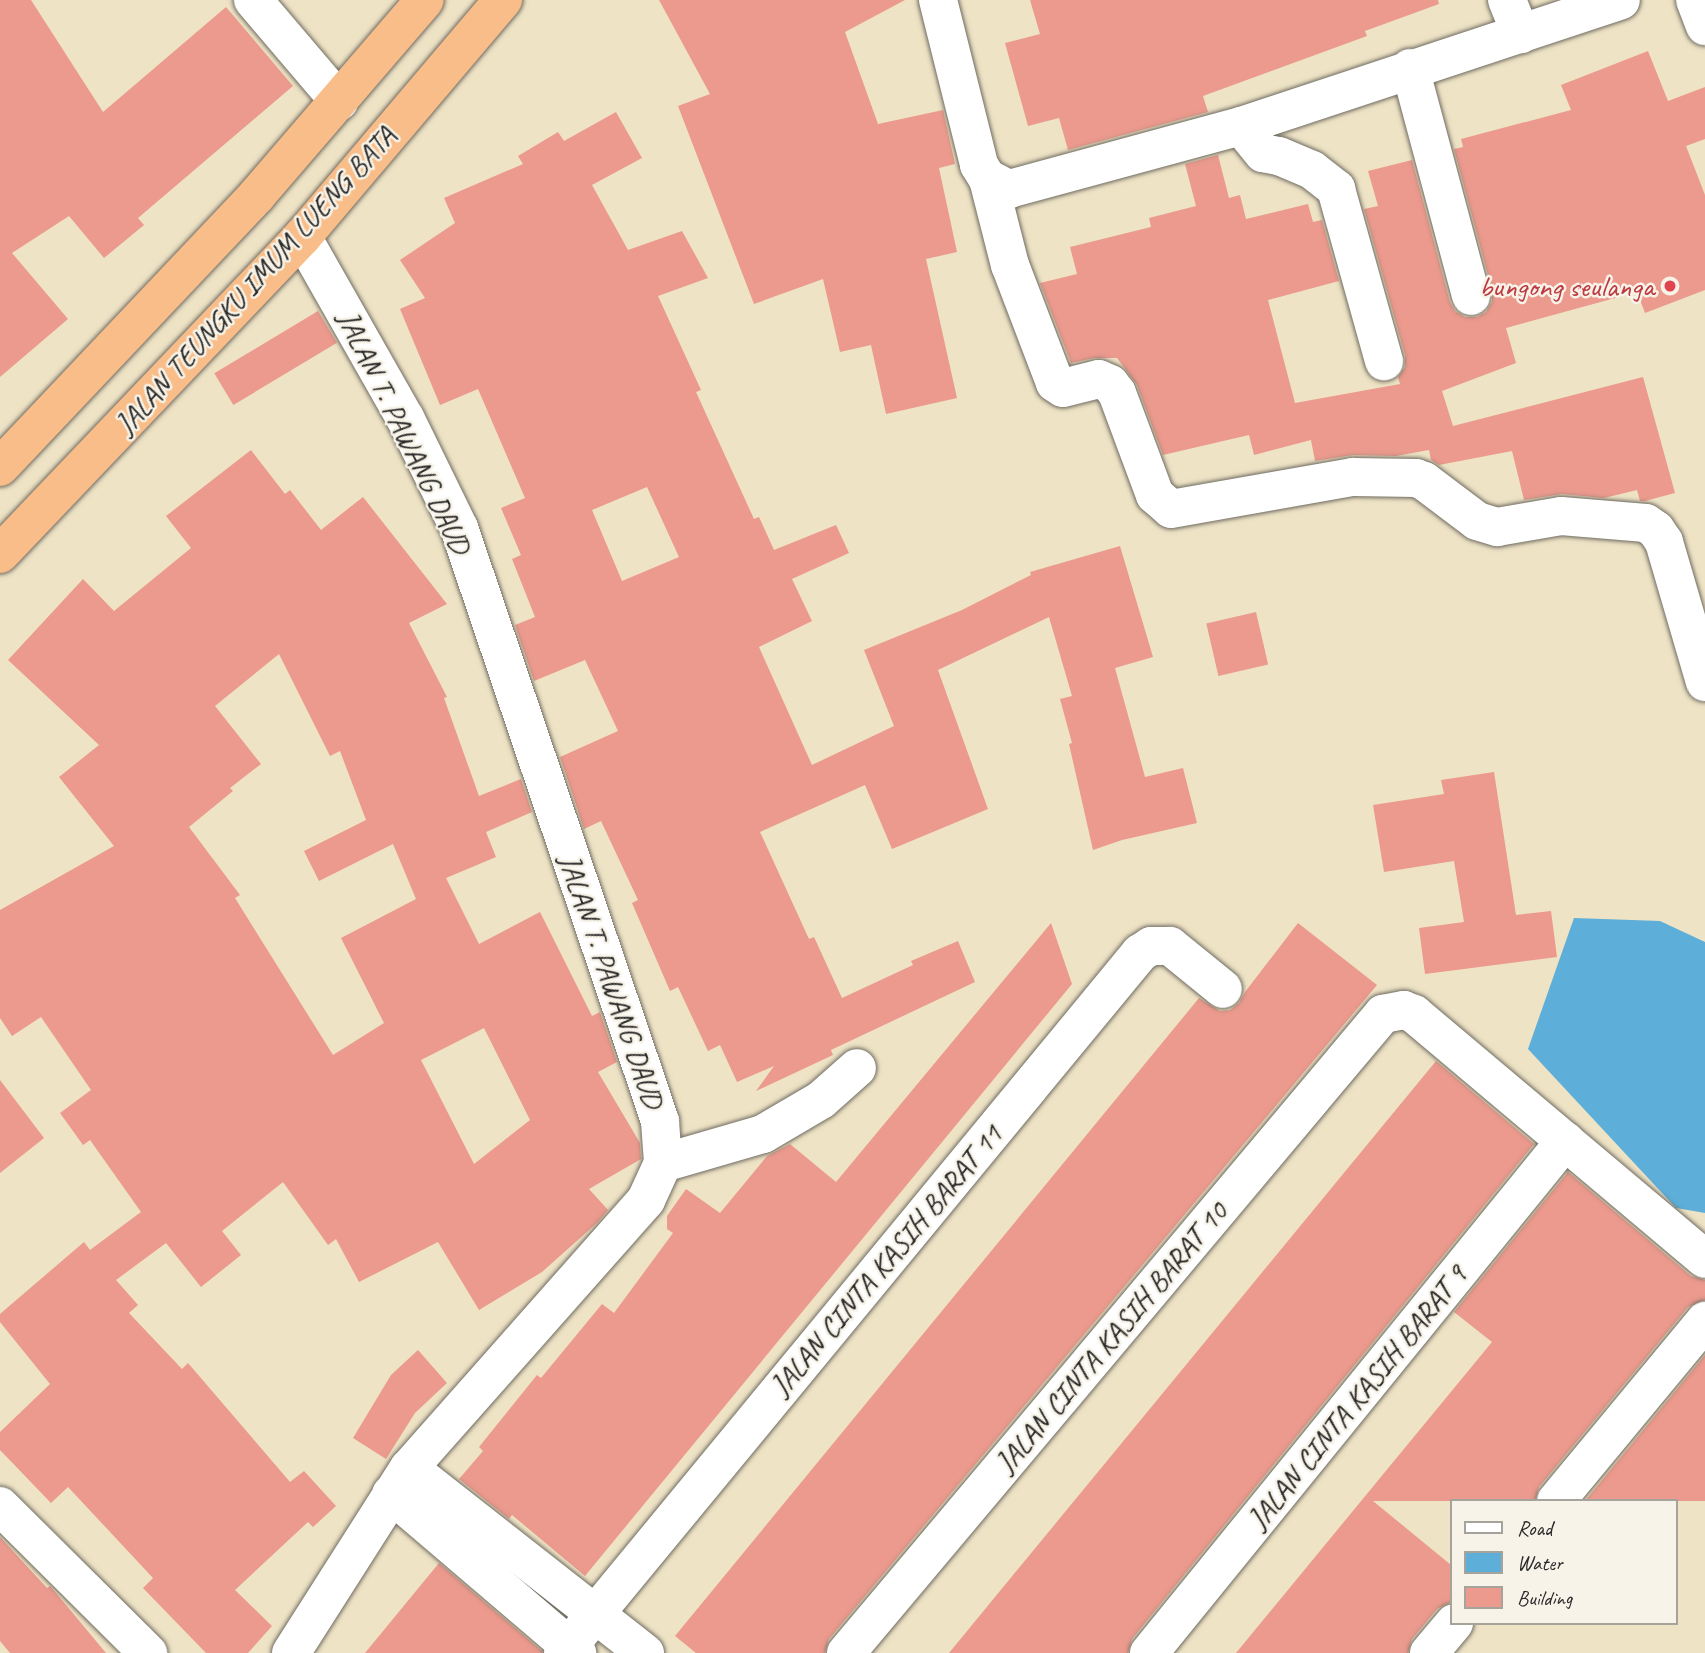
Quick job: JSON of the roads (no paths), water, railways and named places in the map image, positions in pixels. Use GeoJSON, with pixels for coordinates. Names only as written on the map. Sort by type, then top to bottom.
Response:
{"type":"FeatureCollection","features":[{"type":"Feature","properties":{"kind":"highway","name":"JALAN TEUNGKU IMUM LUENG BATA"},"geometry":{"type":"LineString","coordinates":[[0,467],[257,194],[425,0]]}},
{"type":"Feature","properties":{"kind":"highway","name":"JALAN TEUNGKU IMUM LUENG BATA"},"geometry":{"type":"LineString","coordinates":[[0,554],[302,237],[503,0]]}},
{"type":"Feature","properties":{"kind":"street"},"geometry":{"type":"LineString","coordinates":[[253,0],[339,101]]}},
{"type":"Feature","properties":{"kind":"street"},"geometry":{"type":"LineString","coordinates":[[938,0],[979,165],[988,179],[1010,265],[1055,383],[1063,388],[1099,379],[1110,384],[1117,393],[1155,495],[1171,509],[1353,477],[1416,478],[1477,521],[1497,527],[1561,516],[1646,523],[1656,530],[1664,542],[1705,682]]}},
{"type":"Feature","properties":{"kind":"street"},"geometry":{"type":"LineString","coordinates":[[988,179],[1009,189],[1021,187],[1241,126],[1410,68],[1514,17],[1621,0]]}},
{"type":"Feature","properties":{"kind":"street"},"geometry":{"type":"LineString","coordinates":[[1695,0],[1705,26]]}},
{"type":"Feature","properties":{"kind":"street"},"geometry":{"type":"LineString","coordinates":[[1410,68],[1471,296]]}},
{"type":"Feature","properties":{"kind":"street"},"geometry":{"type":"LineString","coordinates":[[1241,126],[1263,153],[1312,170],[1336,189],[1384,361]]}},
{"type":"Feature","properties":{"kind":"street","name":"JALAN T. PAWANG DAUD"},"geometry":{"type":"LineString","coordinates":[[291,1653],[400,1481],[646,1200],[663,1163],[660,1121],[458,528],[405,418],[302,237]]}},
{"type":"Feature","properties":{"kind":"street","name":"JALAN CINTA KASIH BARAT 11"},"geometry":{"type":"LineString","coordinates":[[570,1651],[596,1612],[1140,953],[1151,946],[1170,946],[1223,989]]}},
{"type":"Feature","properties":{"kind":"street","name":"JALAN CINTA KASIH BARAT 10"},"geometry":{"type":"LineString","coordinates":[[846,1653],[1383,1014],[1404,1010],[1414,1014],[1565,1141]]}},
{"type":"Feature","properties":{"kind":"street"},"geometry":{"type":"LineString","coordinates":[[663,1163],[763,1134],[821,1100],[857,1068]]}},
{"type":"Feature","properties":{"kind":"street"},"geometry":{"type":"LineString","coordinates":[[1565,1141],[1705,1259]]}},
{"type":"Feature","properties":{"kind":"street","name":"JALAN CINTA KASIH BARAT 9"},"geometry":{"type":"LineString","coordinates":[[1149,1653],[1565,1141]]}},
{"type":"Feature","properties":{"kind":"street"},"geometry":{"type":"LineString","coordinates":[[1558,1499],[1705,1321]]}},
{"type":"Feature","properties":{"kind":"street"},"geometry":{"type":"LineString","coordinates":[[400,1481],[596,1612],[645,1653]]}},
{"type":"Feature","properties":{"kind":"street"},"geometry":{"type":"LineString","coordinates":[[400,1481],[570,1651]]}},
{"type":"Feature","properties":{"kind":"street"},"geometry":{"type":"LineString","coordinates":[[0,1506],[148,1653]]}},
{"type":"Feature","properties":{"kind":"street"},"geometry":{"type":"LineString","coordinates":[[1429,1653],[1452,1625]]}},
{"type":"Feature","properties":{"kind":"water"},"geometry":{"type":"Polygon","coordinates":[[[1574,918],[1660,921],[1705,942],[1705,1213],[1676,1208],[1528,1049],[1574,918]]]}},
{"type":"Feature","properties":{"kind":"place","name":"bungong seulanga"},"geometry":{"type":"Point","coordinates":[1670,286]}}]}
